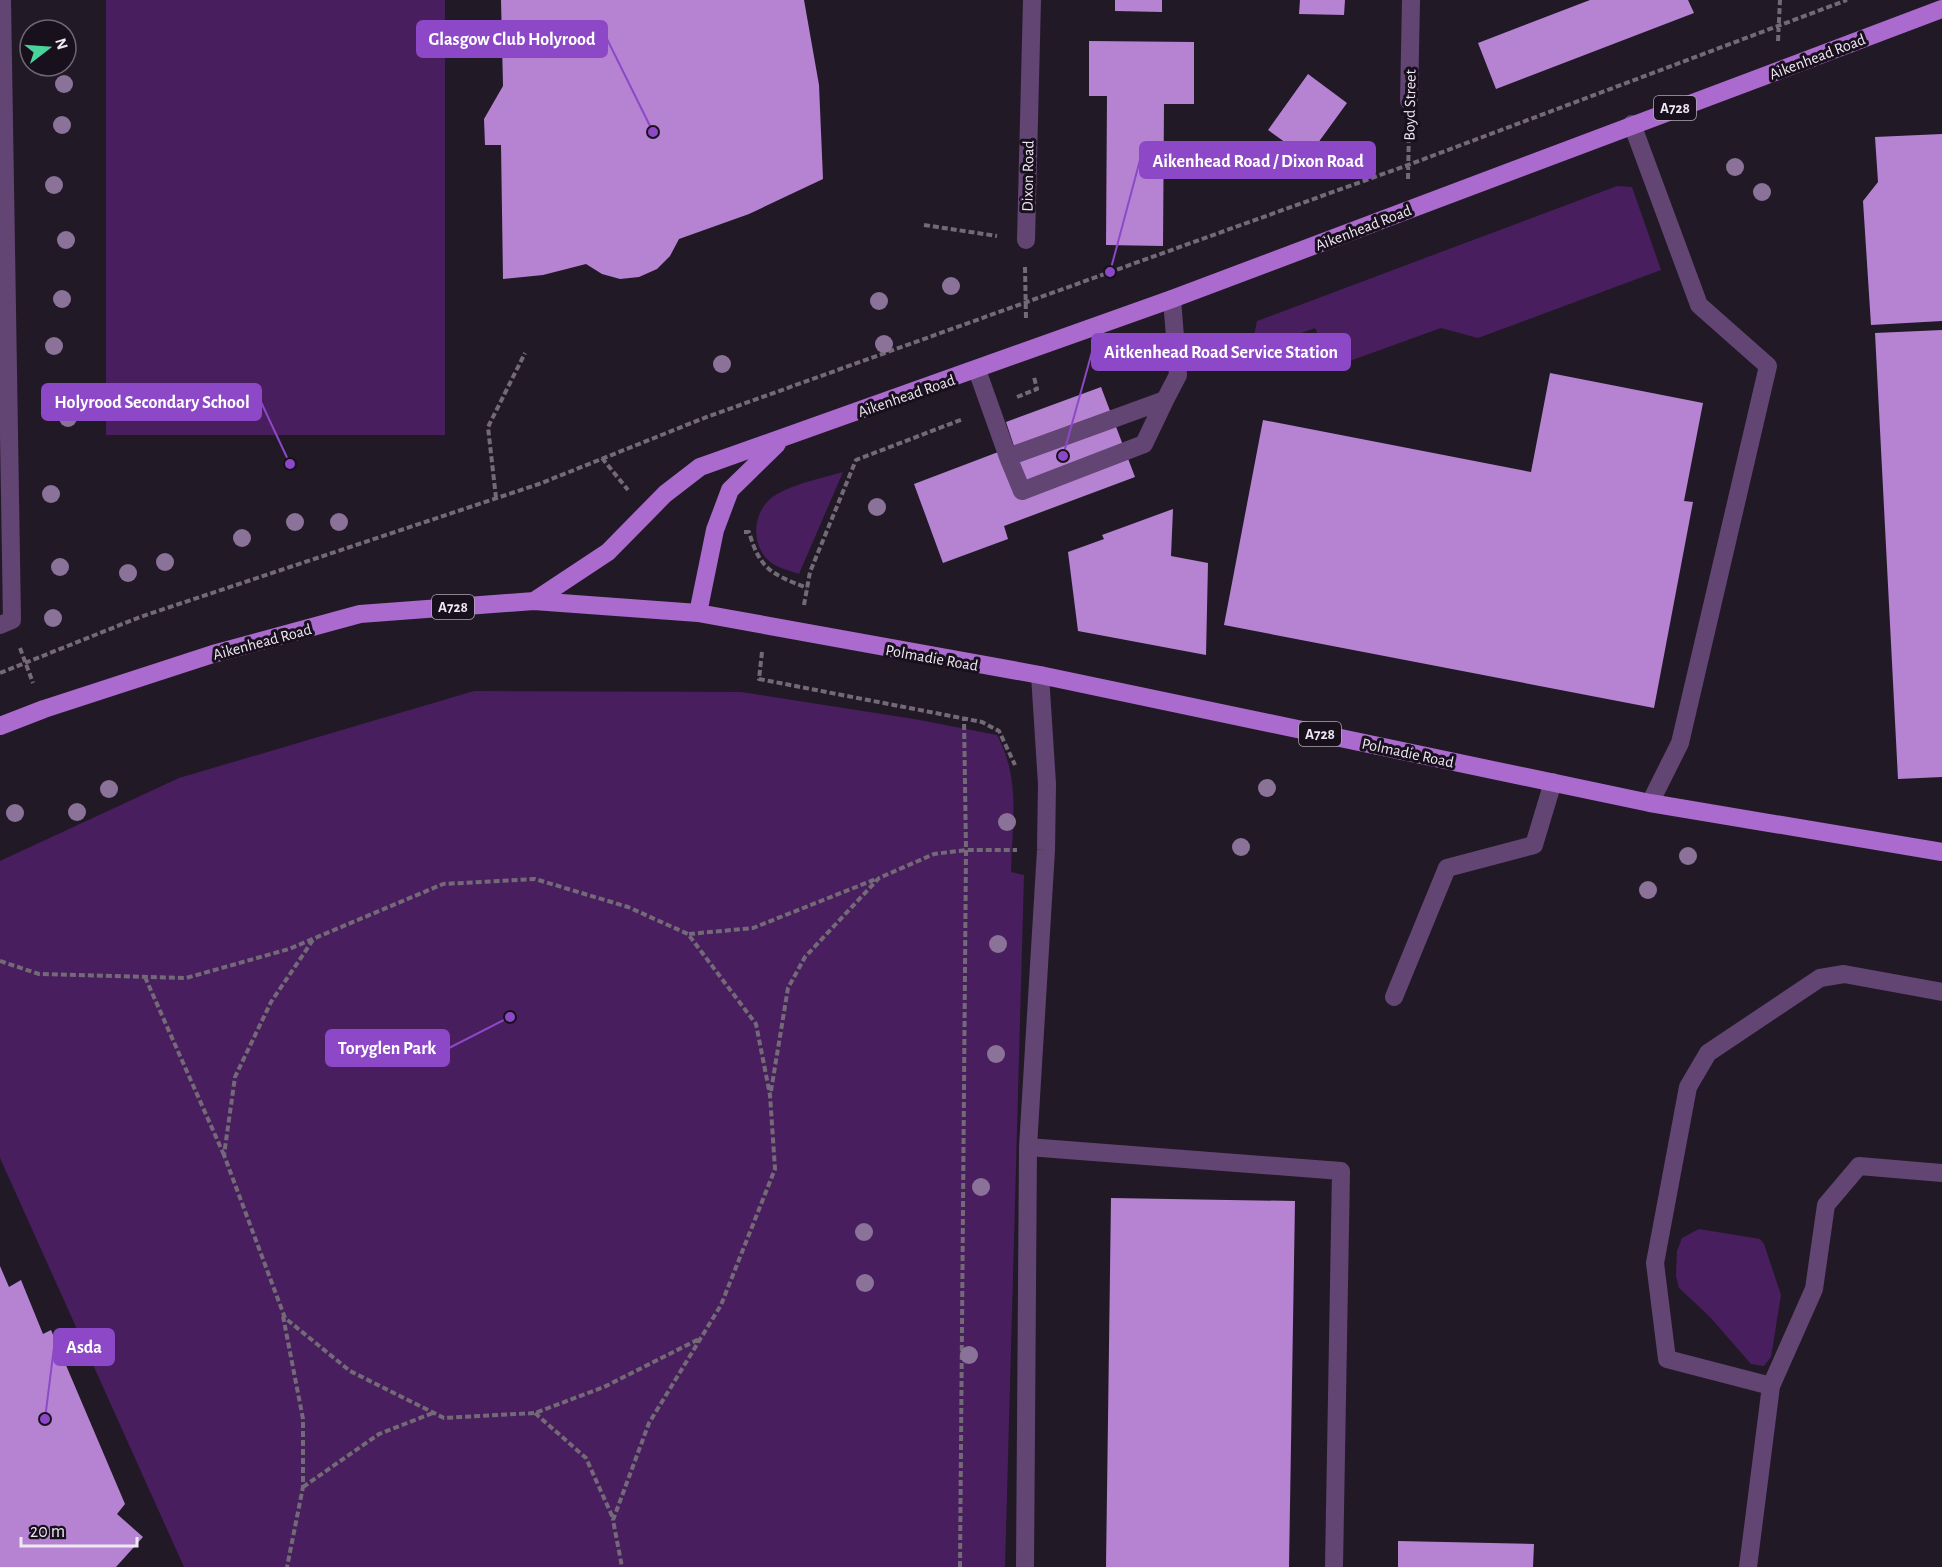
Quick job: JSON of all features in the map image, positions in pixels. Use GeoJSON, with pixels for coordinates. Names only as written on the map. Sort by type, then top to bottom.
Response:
{"type":"FeatureCollection","features":[{"type":"Feature","properties":{"kind":"main road","name":"Aikenhead Road"},"geometry":{"type":"LineString","coordinates":[[534,601],[608,552],[665,494],[700,466],[977,370],[1172,299],[1942,9]]}},
{"type":"Feature","properties":{"kind":"main road","name":"Aikenhead Road"},"geometry":{"type":"LineString","coordinates":[[0,726],[44,709],[213,654],[360,614],[534,601],[698,613],[715,530],[730,490],[781,439]]}},
{"type":"Feature","properties":{"kind":"main road","name":"Polmadie Road"},"geometry":{"type":"LineString","coordinates":[[698,613],[1040,675],[1650,803],[1942,852]]}},
{"type":"Feature","properties":{"kind":"street"},"geometry":{"type":"LineString","coordinates":[[2,0],[6,622]]}},
{"type":"Feature","properties":{"kind":"street","name":"Dixon Road"},"geometry":{"type":"LineString","coordinates":[[1026,240],[1032,0]]}},
{"type":"Feature","properties":{"kind":"street","name":"Boyd Street"},"geometry":{"type":"LineString","coordinates":[[1409,101],[1411,0]]}},
{"type":"Feature","properties":{"kind":"street"},"geometry":{"type":"LineString","coordinates":[[1632,124],[1699,305],[1768,366],[1680,743],[1650,803]]}},
{"type":"Feature","properties":{"kind":"street"},"geometry":{"type":"LineString","coordinates":[[977,370],[1008,456],[1023,490],[1144,444],[1178,375],[1172,299]]}},
{"type":"Feature","properties":{"kind":"street"},"geometry":{"type":"LineString","coordinates":[[1008,456],[1165,400]]}},
{"type":"Feature","properties":{"kind":"street"},"geometry":{"type":"LineString","coordinates":[[1025,1567],[1028,1147],[1046,850],[1047,773],[1040,675]]}},
{"type":"Feature","properties":{"kind":"street"},"geometry":{"type":"LineString","coordinates":[[1394,997],[1447,867],[1534,845],[1553,782]]}},
{"type":"Feature","properties":{"kind":"street"},"geometry":{"type":"LineString","coordinates":[[1771,1386],[1667,1359],[1655,1263],[1688,1087],[1708,1053],[1820,978],[1844,974],[1942,992]]}},
{"type":"Feature","properties":{"kind":"street"},"geometry":{"type":"LineString","coordinates":[[1028,1147],[1341,1171],[1334,1567]]}},
{"type":"Feature","properties":{"kind":"street"},"geometry":{"type":"LineString","coordinates":[[1748,1567],[1771,1386],[1814,1289],[1826,1204],[1859,1166],[1942,1173]]}},
{"type":"Feature","properties":{"kind":"path"},"geometry":{"type":"LineString","coordinates":[[1777,71],[1780,0]]}},
{"type":"Feature","properties":{"kind":"path"},"geometry":{"type":"LineString","coordinates":[[0,673],[140,617],[496,498],[704,418],[1408,165],[1847,0]]}},
{"type":"Feature","properties":{"kind":"path","name":"Boyd Street"},"geometry":{"type":"LineString","coordinates":[[1408,210],[1409,101]]}},
{"type":"Feature","properties":{"kind":"path"},"geometry":{"type":"LineString","coordinates":[[799,632],[810,572],[856,460],[1037,389],[1027,352],[1026,240],[924,225]]}},
{"type":"Feature","properties":{"kind":"path"},"geometry":{"type":"LineString","coordinates":[[496,498],[488,427],[525,353]]}},
{"type":"Feature","properties":{"kind":"path"},"geometry":{"type":"LineString","coordinates":[[6,622],[44,709]]}},
{"type":"Feature","properties":{"kind":"path"},"geometry":{"type":"LineString","coordinates":[[765,626],[759,679],[982,722],[999,731],[1017,772],[1047,773]]}},
{"type":"Feature","properties":{"kind":"path"},"geometry":{"type":"LineString","coordinates":[[960,1567],[966,850],[964,718]]}},
{"type":"Feature","properties":{"kind":"path"},"geometry":{"type":"LineString","coordinates":[[688,934],[753,928],[934,854],[966,850],[1046,850]]}},
{"type":"Feature","properties":{"kind":"path"},"geometry":{"type":"LineString","coordinates":[[770,1095],[788,988],[805,957],[879,878]]}},
{"type":"Feature","properties":{"kind":"path"},"geometry":{"type":"LineString","coordinates":[[0,962],[39,974],[186,978],[289,950],[443,884],[535,879],[628,907],[688,934],[756,1024],[770,1095],[775,1169],[721,1305],[649,1423],[613,1520]]}},
{"type":"Feature","properties":{"kind":"path"},"geometry":{"type":"LineString","coordinates":[[224,1155],[235,1077],[271,1002],[314,939]]}},
{"type":"Feature","properties":{"kind":"path"},"geometry":{"type":"LineString","coordinates":[[145,977],[224,1155],[285,1318],[350,1371],[444,1418],[535,1413],[604,1387],[702,1338]]}},
{"type":"Feature","properties":{"kind":"path"},"geometry":{"type":"LineString","coordinates":[[282,1310],[303,1419],[303,1487],[287,1567]]}},
{"type":"Feature","properties":{"kind":"path"},"geometry":{"type":"LineString","coordinates":[[303,1487],[379,1434],[433,1413]]}},
{"type":"Feature","properties":{"kind":"path"},"geometry":{"type":"LineString","coordinates":[[535,1413],[586,1458],[613,1520],[622,1567]]}},
{"type":"Feature","properties":{"kind":"shaded area"},"geometry":{"type":"Polygon","coordinates":[[[106,0],[445,0],[445,435],[106,435],[106,0]]]}},
{"type":"Feature","properties":{"kind":"shaded area"},"geometry":{"type":"Polygon","coordinates":[[[1617,186],[1632,187],[1661,270],[1478,338],[1441,328],[1333,367],[1315,328],[1251,351],[1257,321],[1617,186]]]}},
{"type":"Feature","properties":{"kind":"shaded area"},"geometry":{"type":"Polygon","coordinates":[[[843,472],[799,574],[769,561],[761,550],[756,532],[759,514],[764,506],[770,499],[785,490],[843,472]]]}},
{"type":"Feature","properties":{"kind":"shaded area"},"geometry":{"type":"Polygon","coordinates":[[[474,691],[741,692],[914,719],[997,735],[1005,752],[1012,785],[1011,872],[1024,875],[1005,1567],[184,1567],[0,1158],[0,861],[179,778],[474,691]]]}},
{"type":"Feature","properties":{"kind":"shaded area"},"geometry":{"type":"Polygon","coordinates":[[[1699,1229],[1760,1239],[1764,1244],[1781,1295],[1771,1357],[1764,1366],[1751,1364],[1710,1317],[1679,1288],[1676,1276],[1677,1251],[1682,1238],[1699,1229]]]}},
{"type":"Feature","properties":{"kind":"building"},"geometry":{"type":"Polygon","coordinates":[[[501,0],[804,0],[819,85],[823,179],[749,214],[679,239],[670,256],[657,269],[639,277],[620,279],[602,274],[586,264],[543,275],[503,279],[501,145],[485,145],[484,119],[503,86],[501,0]]]}},
{"type":"Feature","properties":{"kind":"building"},"geometry":{"type":"Polygon","coordinates":[[[1115,0],[1162,0],[1162,12],[1115,11],[1115,0]]]}},
{"type":"Feature","properties":{"kind":"building"},"geometry":{"type":"Polygon","coordinates":[[[1300,0],[1345,0],[1344,15],[1299,14],[1300,0]]]}},
{"type":"Feature","properties":{"kind":"building"},"geometry":{"type":"Polygon","coordinates":[[[1590,0],[1688,0],[1694,13],[1496,89],[1478,43],[1590,0]]]}},
{"type":"Feature","properties":{"kind":"building"},"geometry":{"type":"Polygon","coordinates":[[[1089,41],[1194,42],[1194,104],[1164,104],[1163,246],[1106,245],[1107,96],[1089,96],[1089,41]]]}},
{"type":"Feature","properties":{"kind":"building"},"geometry":{"type":"Polygon","coordinates":[[[1308,74],[1347,103],[1307,158],[1268,130],[1308,74]]]}},
{"type":"Feature","properties":{"kind":"building"},"geometry":{"type":"Polygon","coordinates":[[[1942,134],[1942,321],[1871,325],[1863,201],[1878,182],[1875,137],[1942,134]]]}},
{"type":"Feature","properties":{"kind":"building"},"geometry":{"type":"Polygon","coordinates":[[[1942,330],[1942,777],[1898,779],[1875,333],[1942,330]]]}},
{"type":"Feature","properties":{"kind":"building"},"geometry":{"type":"Polygon","coordinates":[[[1550,373],[1703,403],[1684,501],[1693,502],[1654,708],[1224,625],[1263,420],[1531,472],[1550,373]]]}},
{"type":"Feature","properties":{"kind":"building"},"geometry":{"type":"Polygon","coordinates":[[[1101,387],[1135,477],[1004,526],[1008,539],[943,563],[914,484],[1014,446],[1006,422],[1101,387]]]}},
{"type":"Feature","properties":{"kind":"building"},"geometry":{"type":"Polygon","coordinates":[[[1173,509],[1171,556],[1208,563],[1206,655],[1078,631],[1068,552],[1104,539],[1102,535],[1173,509]]]}},
{"type":"Feature","properties":{"kind":"building"},"geometry":{"type":"Polygon","coordinates":[[[1111,1198],[1295,1201],[1289,1567],[1106,1567],[1111,1198]]]}},
{"type":"Feature","properties":{"kind":"building"},"geometry":{"type":"Polygon","coordinates":[[[0,1266],[9,1287],[21,1280],[43,1334],[51,1330],[125,1504],[117,1514],[143,1537],[116,1567],[0,1567],[0,1266]]]}},
{"type":"Feature","properties":{"kind":"building"},"geometry":{"type":"Polygon","coordinates":[[[1398,1541],[1534,1544],[1533,1567],[1398,1567],[1398,1541]]]}},
{"type":"Feature","properties":{"kind":"place","name":"Glasgow Club Holyrood"},"geometry":{"type":"Point","coordinates":[653,132]}},
{"type":"Feature","properties":{"kind":"place","name":"Aikenhead Road / Dixon Road"},"geometry":{"type":"Point","coordinates":[1110,272]}},
{"type":"Feature","properties":{"kind":"place","name":"Aitkenhead Road Service Station"},"geometry":{"type":"Point","coordinates":[1063,456]}},
{"type":"Feature","properties":{"kind":"place","name":"Holyrood Secondary School"},"geometry":{"type":"Point","coordinates":[290,464]}},
{"type":"Feature","properties":{"kind":"place","name":"Toryglen Park"},"geometry":{"type":"Point","coordinates":[510,1017]}},
{"type":"Feature","properties":{"kind":"place","name":"Asda"},"geometry":{"type":"Point","coordinates":[45,1419]}}]}
